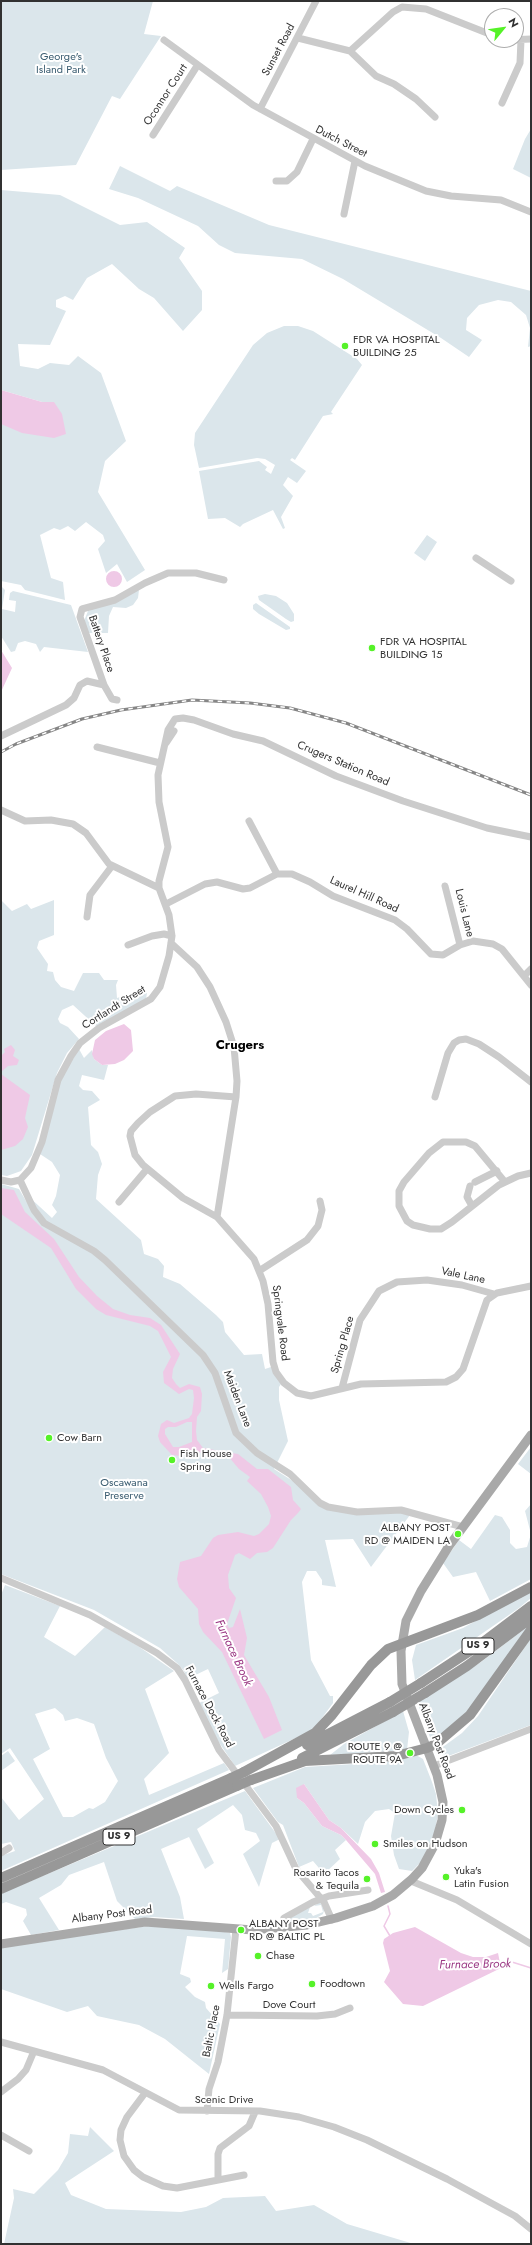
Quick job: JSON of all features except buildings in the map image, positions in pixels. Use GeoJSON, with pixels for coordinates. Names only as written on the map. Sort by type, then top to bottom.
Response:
{"type":"FeatureCollection","features":[{"type":"Feature","properties":{"kind":"highway"},"geometry":{"type":"LineString","coordinates":[[244,1772],[312,1735],[332,1715],[376,1659],[388,1649],[478,1615],[531,1587]]}},
{"type":"Feature","properties":{"kind":"highway","name":"US 9"},"geometry":{"type":"LineString","coordinates":[[1,1878],[234,1782],[251,1780],[339,1740],[393,1712],[531,1606]]}},
{"type":"Feature","properties":{"kind":"highway","name":"US 9"},"geometry":{"type":"LineString","coordinates":[[1,1889],[234,1782],[244,1772],[316,1741],[390,1702],[423,1688],[467,1666],[531,1618]]}},
{"type":"Feature","properties":{"kind":"highway"},"geometry":{"type":"LineString","coordinates":[[251,1780],[305,1761],[389,1757],[427,1748],[452,1732],[470,1716],[531,1630]]}},
{"type":"Feature","properties":{"kind":"main road","name":"Albany Post Road"},"geometry":{"type":"LineString","coordinates":[[1,1944],[145,1922],[165,1922],[236,1929],[288,1928],[332,1920],[383,1902],[410,1881],[429,1856],[440,1827],[443,1802],[434,1766],[402,1684],[400,1663],[406,1621],[415,1601],[463,1527],[531,1435]]}},
{"type":"Feature","properties":{"kind":"street","name":"Sunset Road"},"geometry":{"type":"LineString","coordinates":[[260,109],[316,1]]}},
{"type":"Feature","properties":{"kind":"street"},"geometry":{"type":"LineString","coordinates":[[350,51],[393,12],[402,7],[426,9],[484,32]]}},
{"type":"Feature","properties":{"kind":"street"},"geometry":{"type":"LineString","coordinates":[[298,38],[350,51],[376,76],[394,84],[416,99],[435,117]]}},
{"type":"Feature","properties":{"kind":"street","name":"Dutch Street"},"geometry":{"type":"LineString","coordinates":[[164,40],[197,66],[260,109],[312,139],[355,161],[426,191],[451,196],[501,200],[531,212]]}},
{"type":"Feature","properties":{"kind":"street"},"geometry":{"type":"LineString","coordinates":[[502,103],[520,63],[521,48]]}},
{"type":"Feature","properties":{"kind":"street","name":"Oconnor Court"},"geometry":{"type":"LineString","coordinates":[[153,135],[197,66]]}},
{"type":"Feature","properties":{"kind":"street"},"geometry":{"type":"LineString","coordinates":[[276,181],[287,181],[297,172],[312,139]]}},
{"type":"Feature","properties":{"kind":"street"},"geometry":{"type":"LineString","coordinates":[[344,214],[355,161]]}},
{"type":"Feature","properties":{"kind":"street"},"geometry":{"type":"LineString","coordinates":[[476,558],[510,581]]}},
{"type":"Feature","properties":{"kind":"street","name":"Battery Place"},"geometry":{"type":"LineString","coordinates":[[117,700],[112,699],[104,685],[80,618],[82,609],[116,600],[145,583],[168,573],[196,573],[224,580]]}},
{"type":"Feature","properties":{"kind":"street","name":"Battery Place"},"geometry":{"type":"LineString","coordinates":[[1,736],[66,705],[84,683],[90,681],[104,685]]}},
{"type":"Feature","properties":{"kind":"street","name":"Crugers Station Road"},"geometry":{"type":"LineString","coordinates":[[160,888],[159,881],[168,847],[159,802],[158,784],[160,763],[169,724],[179,717],[188,718],[263,741],[336,776],[403,801],[486,828],[531,837]]}},
{"type":"Feature","properties":{"kind":"street"},"geometry":{"type":"LineString","coordinates":[[164,745],[174,731]]}},
{"type":"Feature","properties":{"kind":"street"},"geometry":{"type":"LineString","coordinates":[[98,746],[160,763]]}},
{"type":"Feature","properties":{"kind":"street"},"geometry":{"type":"LineString","coordinates":[[1,810],[25,821],[51,820],[73,824],[86,833],[112,866],[160,888]]}},
{"type":"Feature","properties":{"kind":"street"},"geometry":{"type":"LineString","coordinates":[[166,904],[205,884],[217,882],[243,890],[277,874],[249,821]]}},
{"type":"Feature","properties":{"kind":"street"},"geometry":{"type":"LineString","coordinates":[[87,916],[90,896],[112,866]]}},
{"type":"Feature","properties":{"kind":"street","name":"Laurel Hill Road"},"geometry":{"type":"LineString","coordinates":[[277,874],[292,874],[310,882],[333,896],[395,920],[407,929],[431,954],[443,955],[460,945],[473,941],[493,944],[502,949],[531,985]]}},
{"type":"Feature","properties":{"kind":"street","name":"Louis Lane"},"geometry":{"type":"LineString","coordinates":[[445,886],[460,945]]}},
{"type":"Feature","properties":{"kind":"street","name":"Cortlandt Street"},"geometry":{"type":"LineString","coordinates":[[20,1180],[28,1174],[37,1155],[56,1085],[70,1056],[80,1043],[93,1032],[153,997],[163,977],[171,940],[166,904],[160,888]]}},
{"type":"Feature","properties":{"kind":"street"},"geometry":{"type":"LineString","coordinates":[[128,945],[152,936],[164,934],[197,967],[226,1022],[234,1047],[237,1080],[236,1097],[217,1217],[182,1198],[147,1169],[135,1155],[129,1139],[131,1131],[150,1112],[175,1096],[182,1094],[236,1097]]}},
{"type":"Feature","properties":{"kind":"street"},"geometry":{"type":"LineString","coordinates":[[524,976],[531,969]]}},
{"type":"Feature","properties":{"kind":"street"},"geometry":{"type":"LineString","coordinates":[[435,1097],[448,1053],[454,1043],[458,1040],[466,1039],[479,1044],[499,1057],[531,1082]]}},
{"type":"Feature","properties":{"kind":"street"},"geometry":{"type":"LineString","coordinates":[[505,1182],[474,1146],[466,1142],[443,1142],[429,1153],[404,1182],[398,1198],[399,1206],[407,1221],[430,1230],[441,1229],[505,1182],[531,1173]]}},
{"type":"Feature","properties":{"kind":"street"},"geometry":{"type":"LineString","coordinates":[[119,1202],[147,1169]]}},
{"type":"Feature","properties":{"kind":"street"},"geometry":{"type":"LineString","coordinates":[[472,1206],[467,1197],[473,1184],[497,1172]]}},
{"type":"Feature","properties":{"kind":"street"},"geometry":{"type":"LineString","coordinates":[[1,1180],[11,1182],[20,1180]]}},
{"type":"Feature","properties":{"kind":"street","name":"Maiden Lane"},"geometry":{"type":"LineString","coordinates":[[20,1180],[34,1210],[44,1223],[94,1251],[105,1260],[203,1354],[216,1373],[236,1433],[256,1453],[290,1474],[320,1503],[328,1507],[357,1512],[401,1510],[463,1527]]}},
{"type":"Feature","properties":{"kind":"street"},"geometry":{"type":"LineString","coordinates":[[259,1270],[306,1240],[318,1226],[322,1210],[320,1201]]}},
{"type":"Feature","properties":{"kind":"street","name":"Springvale Road"},"geometry":{"type":"LineString","coordinates":[[217,1217],[254,1259],[259,1270],[268,1304],[272,1362],[279,1379],[297,1393],[311,1396],[361,1384],[446,1382],[454,1378],[463,1369],[483,1308],[487,1300],[494,1294]]}},
{"type":"Feature","properties":{"kind":"street","name":"Spring Place"},"geometry":{"type":"LineString","coordinates":[[342,1388],[360,1320],[379,1291],[397,1282],[427,1280]]}},
{"type":"Feature","properties":{"kind":"street","name":"Vale Lane"},"geometry":{"type":"LineString","coordinates":[[427,1280],[462,1284],[494,1294]]}},
{"type":"Feature","properties":{"kind":"street"},"geometry":{"type":"LineString","coordinates":[[494,1294],[513,1288],[531,1286]]}},
{"type":"Feature","properties":{"kind":"street","name":"Furnace Dock Road"},"geometry":{"type":"LineString","coordinates":[[1,1578],[90,1615],[157,1653],[177,1668],[185,1680],[220,1751],[276,1826],[297,1871],[321,1899],[332,1920]]}},
{"type":"Feature","properties":{"kind":"street"},"geometry":{"type":"LineString","coordinates":[[434,1766],[531,1729]]}},
{"type":"Feature","properties":{"kind":"street"},"geometry":{"type":"LineString","coordinates":[[1,1853],[9,1848]]}},
{"type":"Feature","properties":{"kind":"street"},"geometry":{"type":"LineString","coordinates":[[410,1881],[457,1900],[531,1944]]}},
{"type":"Feature","properties":{"kind":"street"},"geometry":{"type":"LineString","coordinates":[[284,1918],[321,1899],[346,1892],[368,1890]]}},
{"type":"Feature","properties":{"kind":"street","name":"Baltic Place"},"geometry":{"type":"LineString","coordinates":[[207,2111],[209,2089],[218,2062],[227,2015],[236,1929]]}},
{"type":"Feature","properties":{"kind":"street","name":"Dove Court"},"geometry":{"type":"LineString","coordinates":[[227,2015],[316,2016],[335,2014],[350,2008]]}},
{"type":"Feature","properties":{"kind":"street","name":"Scenic Drive"},"geometry":{"type":"LineString","coordinates":[[1,2042],[103,2070],[179,2110],[255,2112],[299,2117],[334,2127],[367,2140],[447,2179],[515,2216],[531,2229]]}},
{"type":"Feature","properties":{"kind":"street"},"geometry":{"type":"LineString","coordinates":[[1,2092],[18,2079],[26,2070],[34,2051]]}},
{"type":"Feature","properties":{"kind":"street"},"geometry":{"type":"LineString","coordinates":[[145,2093],[127,2118],[121,2130],[121,2147],[128,2164],[143,2177],[163,2186],[177,2188],[244,2175]]}},
{"type":"Feature","properties":{"kind":"street"},"geometry":{"type":"LineString","coordinates":[[218,2180],[218,2154],[220,2148],[249,2126],[255,2112]]}},
{"type":"Feature","properties":{"kind":"street"},"geometry":{"type":"LineString","coordinates":[[1,2135],[29,2151]]}},
{"type":"Feature","properties":{"kind":"green space","name":"George's Island Park"},"geometry":{"type":"Polygon","coordinates":[[[1,1],[153,1],[144,34],[161,36],[120,99],[112,96],[76,165],[1,170],[1,1]]]}},
{"type":"Feature","properties":{"kind":"green space"},"geometry":{"type":"Polygon","coordinates":[[[531,129],[531,178],[513,169],[525,139],[531,129]]]}},
{"type":"Feature","properties":{"kind":"green space"},"geometry":{"type":"Polygon","coordinates":[[[120,166],[170,191],[177,186],[269,225],[531,291],[531,346],[528,347],[530,328],[526,315],[511,302],[498,300],[479,305],[467,318],[466,330],[482,340],[469,357],[441,338],[343,279],[302,259],[235,253],[219,245],[198,226],[138,198],[109,189],[120,166]]]}},
{"type":"Feature","properties":{"kind":"green space"},"geometry":{"type":"Polygon","coordinates":[[[1,190],[60,195],[120,225],[147,222],[185,248],[179,258],[202,291],[202,310],[183,331],[154,298],[139,289],[112,264],[87,278],[73,300],[65,296],[56,300],[56,307],[66,311],[50,345],[18,344],[20,366],[38,369],[50,363],[69,365],[78,356],[101,373],[126,441],[105,461],[98,492],[145,570],[127,582],[117,564],[106,573],[98,549],[105,541],[103,535],[86,522],[75,531],[68,526],[60,530],[54,528],[40,535],[51,578],[63,582],[65,600],[25,590],[21,585],[1,581],[1,424],[54,402],[42,402],[1,390],[1,190]]]}},
{"type":"Feature","properties":{"kind":"green space"},"geometry":{"type":"Polygon","coordinates":[[[284,326],[298,326],[313,331],[357,359],[362,365],[331,412],[333,414],[323,416],[295,460],[292,458],[290,460],[306,471],[297,483],[288,477],[283,485],[293,496],[281,517],[285,528],[283,529],[273,510],[243,524],[240,527],[225,518],[208,519],[199,471],[259,461],[267,467],[265,470],[271,474],[275,465],[265,459],[257,458],[199,468],[194,445],[195,433],[253,345],[267,333],[284,326]]]}},
{"type":"Feature","properties":{"kind":"green space"},"geometry":{"type":"Polygon","coordinates":[[[427,535],[437,542],[425,561],[414,553],[427,535]]]}},
{"type":"Feature","properties":{"kind":"green space"},"geometry":{"type":"Polygon","coordinates":[[[1,586],[5,590],[2,609],[15,612],[16,601],[9,600],[10,593],[13,591],[71,605],[88,652],[44,647],[40,652],[36,644],[25,641],[18,643],[15,651],[11,652],[1,636],[1,586]]]}},
{"type":"Feature","properties":{"kind":"green space"},"geometry":{"type":"Polygon","coordinates":[[[139,590],[138,598],[133,605],[126,608],[113,607],[109,616],[108,633],[88,633],[84,621],[88,611],[139,590]]]}},
{"type":"Feature","properties":{"kind":"green space"},"geometry":{"type":"Polygon","coordinates":[[[265,594],[276,596],[287,603],[294,614],[294,621],[291,622],[286,619],[259,600],[258,596],[265,594]]]}},
{"type":"Feature","properties":{"kind":"green space"},"geometry":{"type":"Polygon","coordinates":[[[256,603],[290,627],[290,629],[286,630],[259,614],[253,609],[253,605],[256,603]]]}},
{"type":"Feature","properties":{"kind":"green space"},"geometry":{"type":"Polygon","coordinates":[[[1,900],[12,911],[27,904],[31,909],[54,900],[54,935],[39,941],[37,948],[48,964],[47,971],[53,972],[55,980],[61,987],[74,991],[83,973],[99,973],[104,980],[118,980],[116,985],[117,998],[135,992],[147,993],[146,999],[96,1026],[73,1005],[62,1010],[58,1019],[60,1023],[68,1027],[79,1039],[67,1053],[57,1073],[32,1155],[21,1171],[7,1176],[1,1175],[1,900]]]}},
{"type":"Feature","properties":{"kind":"green space","name":"Oscawana Preserve"},"geometry":{"type":"Polygon","coordinates":[[[79,1049],[84,1058],[92,1050],[94,1059],[102,1065],[108,1065],[104,1080],[82,1075],[79,1086],[83,1090],[92,1091],[100,1100],[88,1107],[91,1145],[98,1152],[102,1164],[98,1175],[96,1199],[141,1240],[144,1254],[158,1259],[164,1266],[163,1277],[180,1284],[223,1322],[225,1332],[244,1355],[262,1354],[265,1369],[271,1367],[281,1384],[279,1387],[279,1400],[288,1441],[274,1469],[299,1485],[323,1507],[392,1511],[410,1515],[371,1567],[353,1539],[325,1540],[336,1587],[322,1585],[322,1580],[316,1571],[307,1571],[302,1582],[311,1660],[330,1696],[333,1696],[333,1703],[319,1722],[309,1732],[235,1766],[218,1741],[199,1703],[219,1693],[208,1669],[187,1679],[184,1671],[178,1664],[160,1648],[94,1610],[1,1574],[1,1184],[19,1189],[33,1213],[27,1195],[52,1218],[57,1212],[52,1205],[56,1196],[60,1175],[52,1162],[40,1154],[61,1079],[79,1049]]]}},
{"type":"Feature","properties":{"kind":"green space"},"geometry":{"type":"Polygon","coordinates":[[[531,1447],[531,1474],[518,1464],[531,1447]]]}},
{"type":"Feature","properties":{"kind":"green space"},"geometry":{"type":"Polygon","coordinates":[[[531,1504],[531,1534],[525,1511],[531,1504]]]}},
{"type":"Feature","properties":{"kind":"green space"},"geometry":{"type":"Polygon","coordinates":[[[495,1515],[502,1517],[510,1530],[510,1543],[516,1549],[527,1547],[531,1534],[531,1579],[490,1601],[476,1572],[453,1577],[443,1563],[459,1540],[471,1549],[495,1515]]]}},
{"type":"Feature","properties":{"kind":"green space"},"geometry":{"type":"Polygon","coordinates":[[[5,1585],[60,1606],[44,1637],[75,1656],[105,1627],[138,1646],[174,1671],[145,1689],[169,1753],[144,1779],[149,1795],[224,1763],[229,1770],[1,1871],[1,1856],[15,1851],[11,1842],[1,1844],[1,1797],[19,1820],[44,1799],[10,1748],[1,1754],[1,1595],[5,1585]],[[55,1708],[35,1714],[50,1749],[33,1759],[63,1817],[73,1817],[89,1808],[93,1809],[105,1802],[118,1781],[106,1758],[94,1724],[77,1718],[65,1721],[63,1715],[55,1708]]]}},
{"type":"Feature","properties":{"kind":"green space"},"geometry":{"type":"Polygon","coordinates":[[[531,1590],[531,1598],[519,1608],[415,1680],[412,1660],[416,1645],[463,1628],[531,1590]]]}},
{"type":"Feature","properties":{"kind":"green space"},"geometry":{"type":"Polygon","coordinates":[[[531,1624],[483,1695],[463,1720],[431,1740],[417,1702],[481,1662],[531,1624]]]}},
{"type":"Feature","properties":{"kind":"green space"},"geometry":{"type":"Polygon","coordinates":[[[531,1638],[531,1725],[443,1758],[440,1749],[462,1733],[478,1716],[531,1638]]]}},
{"type":"Feature","properties":{"kind":"green space"},"geometry":{"type":"Polygon","coordinates":[[[403,1711],[409,1732],[407,1750],[330,1755],[344,1744],[403,1711]]]}},
{"type":"Feature","properties":{"kind":"green space"},"geometry":{"type":"Polygon","coordinates":[[[8,1751],[15,1761],[1,1771],[1,1756],[8,1751]]]}},
{"type":"Feature","properties":{"kind":"green space"},"geometry":{"type":"Polygon","coordinates":[[[416,1755],[423,1759],[432,1782],[436,1794],[438,1814],[435,1831],[422,1861],[412,1871],[399,1869],[394,1855],[391,1836],[395,1813],[389,1809],[375,1811],[365,1822],[358,1844],[341,1828],[329,1820],[304,1784],[297,1798],[304,1803],[322,1826],[341,1835],[346,1840],[335,1850],[340,1859],[324,1874],[313,1861],[299,1867],[283,1825],[278,1822],[253,1788],[305,1767],[387,1762],[416,1755]]]}},
{"type":"Feature","properties":{"kind":"green space"},"geometry":{"type":"Polygon","coordinates":[[[245,1791],[280,1839],[272,1843],[259,1887],[243,1854],[260,1841],[256,1833],[245,1830],[242,1815],[233,1805],[197,1829],[214,1863],[205,1869],[189,1837],[161,1849],[180,1897],[184,1919],[154,1917],[135,1919],[117,1901],[104,1862],[69,1875],[61,1885],[39,1898],[59,1930],[31,1935],[23,1921],[27,1915],[26,1909],[6,1902],[1,1904],[1,1894],[7,1891],[245,1791]]]}},
{"type":"Feature","properties":{"kind":"green space"},"geometry":{"type":"Polygon","coordinates":[[[320,1902],[324,1910],[323,1914],[313,1920],[291,1924],[289,1918],[310,1907],[308,1913],[311,1913],[313,1916],[323,1912],[321,1905],[314,1906],[320,1902]]]}},
{"type":"Feature","properties":{"kind":"green space"},"geometry":{"type":"Polygon","coordinates":[[[155,1925],[230,1933],[231,1937],[228,1969],[222,1973],[225,1939],[187,1936],[180,1974],[190,1978],[191,1982],[185,1987],[195,1997],[205,2002],[206,2008],[220,2024],[209,2074],[165,2039],[139,2025],[97,2016],[88,2006],[67,2012],[1,1989],[1,1947],[155,1925]]]}},
{"type":"Feature","properties":{"kind":"green space"},"geometry":{"type":"Polygon","coordinates":[[[90,2127],[114,2151],[65,2183],[71,2195],[106,2209],[181,2212],[206,2207],[223,2198],[265,2196],[276,2211],[314,2205],[347,2224],[414,2244],[4,2244],[14,2198],[13,2189],[34,2194],[58,2170],[68,2153],[70,2134],[88,2136],[90,2127]]]}},
{"type":"Feature","properties":{"kind":"water"},"geometry":{"type":"Polygon","coordinates":[[[1,390],[42,402],[54,402],[62,414],[66,434],[54,438],[22,433],[1,424],[1,390]]]}},
{"type":"Feature","properties":{"kind":"water"},"geometry":{"type":"Polygon","coordinates":[[[111,571],[117,571],[122,576],[120,585],[117,587],[111,587],[106,582],[106,576],[111,571]]]}},
{"type":"Feature","properties":{"kind":"water"},"geometry":{"type":"Polygon","coordinates":[[[1,650],[12,668],[1,692],[1,650]]]}},
{"type":"Feature","properties":{"kind":"water"},"geometry":{"type":"Polygon","coordinates":[[[124,1024],[131,1030],[133,1051],[124,1060],[115,1064],[102,1065],[94,1059],[92,1054],[95,1040],[106,1031],[124,1024]]]}},
{"type":"Feature","properties":{"kind":"water"},"geometry":{"type":"Polygon","coordinates":[[[11,1045],[15,1050],[13,1056],[19,1060],[17,1065],[8,1066],[1,1072],[1,1056],[5,1052],[4,1049],[11,1045]]]}},
{"type":"Feature","properties":{"kind":"water"},"geometry":{"type":"Polygon","coordinates":[[[1,1074],[30,1095],[25,1118],[28,1127],[23,1139],[15,1146],[1,1150],[1,1074]]]}},
{"type":"Feature","properties":{"kind":"water"},"geometry":{"type":"Polygon","coordinates":[[[1,1188],[14,1190],[25,1212],[54,1239],[79,1277],[97,1296],[113,1309],[130,1315],[150,1318],[161,1325],[180,1354],[173,1369],[172,1378],[180,1388],[189,1384],[200,1387],[202,1394],[201,1411],[197,1417],[196,1431],[197,1440],[203,1448],[238,1454],[257,1469],[268,1469],[291,1487],[293,1500],[301,1509],[291,1520],[273,1548],[267,1552],[257,1553],[250,1559],[239,1553],[235,1555],[228,1575],[229,1588],[236,1598],[227,1624],[229,1628],[233,1627],[240,1609],[247,1638],[244,1655],[269,1697],[282,1730],[264,1739],[222,1652],[203,1632],[199,1624],[198,1609],[179,1587],[177,1579],[180,1562],[201,1556],[213,1538],[218,1535],[238,1532],[254,1536],[259,1534],[269,1524],[271,1516],[261,1494],[247,1481],[250,1477],[239,1469],[228,1456],[210,1456],[193,1450],[180,1456],[172,1455],[160,1442],[158,1436],[161,1424],[167,1420],[174,1423],[189,1418],[192,1414],[194,1398],[193,1390],[189,1389],[179,1394],[164,1383],[163,1372],[171,1357],[158,1331],[150,1326],[106,1315],[96,1309],[76,1289],[51,1248],[1,1214],[1,1188]],[[187,1422],[176,1427],[168,1427],[165,1429],[165,1434],[173,1447],[179,1447],[192,1442],[192,1422],[187,1422]]]}},
{"type":"Feature","properties":{"kind":"water"},"geometry":{"type":"Polygon","coordinates":[[[304,1784],[329,1820],[341,1828],[371,1859],[379,1873],[385,1892],[381,1893],[375,1874],[346,1840],[341,1835],[322,1826],[304,1803],[297,1798],[296,1788],[304,1784]]]}},
{"type":"Feature","properties":{"kind":"water"},"geometry":{"type":"Polygon","coordinates":[[[415,1927],[461,1953],[473,1957],[486,1957],[498,1953],[501,1968],[423,2006],[403,2004],[384,1982],[390,1971],[383,1943],[384,1939],[393,1933],[415,1927]]]}},
{"type":"Feature","properties":{"kind":"waterway","name":"Furnace Brook"},"geometry":{"type":"LineString","coordinates":[[388,1906],[390,1914],[384,1926],[390,1936]]}},
{"type":"Feature","properties":{"kind":"waterway","name":"Furnace Brook"},"geometry":{"type":"LineString","coordinates":[[500,1964],[512,1962],[531,1968]]}},
{"type":"Feature","properties":{"kind":"railway"},"geometry":{"type":"LineString","coordinates":[[1,752],[16,744],[82,719],[121,710],[192,700],[250,703],[290,708],[346,723],[531,795]]}},
{"type":"Feature","properties":{"kind":"place","name":"FDR VA HOSPITAL BUILDING 25"},"geometry":{"type":"Point","coordinates":[345,346]}},
{"type":"Feature","properties":{"kind":"place","name":"FDR VA HOSPITAL BUILDING 15"},"geometry":{"type":"Point","coordinates":[372,648]}},
{"type":"Feature","properties":{"kind":"place","name":"Cow Barn"},"geometry":{"type":"Point","coordinates":[49,1438]}},
{"type":"Feature","properties":{"kind":"place","name":"Fish House Spring"},"geometry":{"type":"Point","coordinates":[172,1460]}},
{"type":"Feature","properties":{"kind":"place","name":"ALBANY POST RD @ MAIDEN LA"},"geometry":{"type":"Point","coordinates":[458,1534]}},
{"type":"Feature","properties":{"kind":"place","name":"ROUTE 9 @ ROUTE 9A"},"geometry":{"type":"Point","coordinates":[410,1753]}},
{"type":"Feature","properties":{"kind":"place","name":"Down Cycles"},"geometry":{"type":"Point","coordinates":[462,1810]}},
{"type":"Feature","properties":{"kind":"place","name":"Smiles on Hudson"},"geometry":{"type":"Point","coordinates":[375,1844]}},
{"type":"Feature","properties":{"kind":"place","name":"Yuka's Latin Fusion"},"geometry":{"type":"Point","coordinates":[446,1877]}},
{"type":"Feature","properties":{"kind":"place","name":"Rosarito Tacos & Tequila"},"geometry":{"type":"Point","coordinates":[367,1879]}},
{"type":"Feature","properties":{"kind":"place","name":"ALBANY POST RD @ BALTIC PL"},"geometry":{"type":"Point","coordinates":[241,1930]}},
{"type":"Feature","properties":{"kind":"place","name":"Chase"},"geometry":{"type":"Point","coordinates":[258,1956]}},
{"type":"Feature","properties":{"kind":"place","name":"Foodtown"},"geometry":{"type":"Point","coordinates":[312,1984]}},
{"type":"Feature","properties":{"kind":"place","name":"Wells Fargo"},"geometry":{"type":"Point","coordinates":[211,1986]}},
{"type":"Feature","properties":{"kind":"district","name":"Crugers"},"geometry":{"type":"Point","coordinates":[240,1046]}}]}
